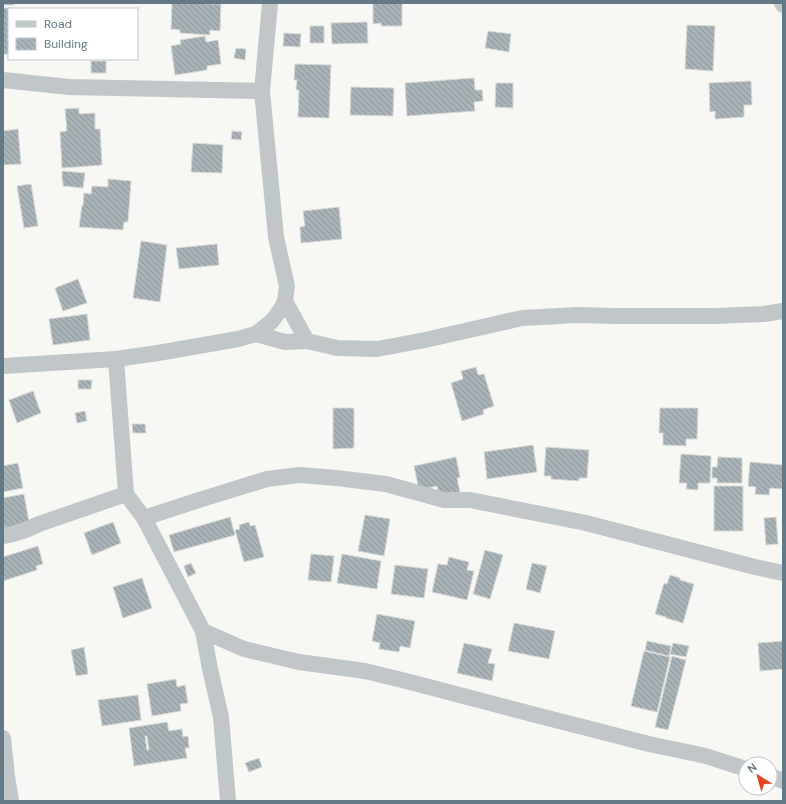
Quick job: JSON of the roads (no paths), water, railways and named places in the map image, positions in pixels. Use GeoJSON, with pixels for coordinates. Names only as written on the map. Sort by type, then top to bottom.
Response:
{"type":"FeatureCollection","features":[{"type":"Feature","properties":{"kind":"street"},"geometry":{"type":"LineString","coordinates":[[3,366],[116,359],[231,341],[256,334],[272,321],[281,309],[285,301],[287,286],[276,237],[262,91],[270,3]]}},
{"type":"Feature","properties":{"kind":"street"},"geometry":{"type":"LineString","coordinates":[[3,80],[69,87],[262,91]]}},
{"type":"Feature","properties":{"kind":"street"},"geometry":{"type":"LineString","coordinates":[[285,301],[307,341]]}},
{"type":"Feature","properties":{"kind":"street"},"geometry":{"type":"LineString","coordinates":[[256,334],[285,342],[307,341],[337,348],[377,349],[425,340],[522,318],[578,315],[716,316],[764,314],[783,311]]}},
{"type":"Feature","properties":{"kind":"street"},"geometry":{"type":"LineString","coordinates":[[116,359],[126,494],[144,518],[203,631],[221,717],[228,801]]}},
{"type":"Feature","properties":{"kind":"street"},"geometry":{"type":"LineString","coordinates":[[144,518],[267,479],[300,475],[336,478],[386,484],[444,500],[470,500],[586,523],[783,574]]}},
{"type":"Feature","properties":{"kind":"street"},"geometry":{"type":"LineString","coordinates":[[3,536],[29,529],[39,524],[126,494]]}},
{"type":"Feature","properties":{"kind":"street"},"geometry":{"type":"LineString","coordinates":[[203,631],[244,649],[298,662],[372,673],[641,742],[706,756],[738,766]]}},
{"type":"Feature","properties":{"kind":"street"},"geometry":{"type":"LineString","coordinates":[[3,744],[11,801]]}}]}
